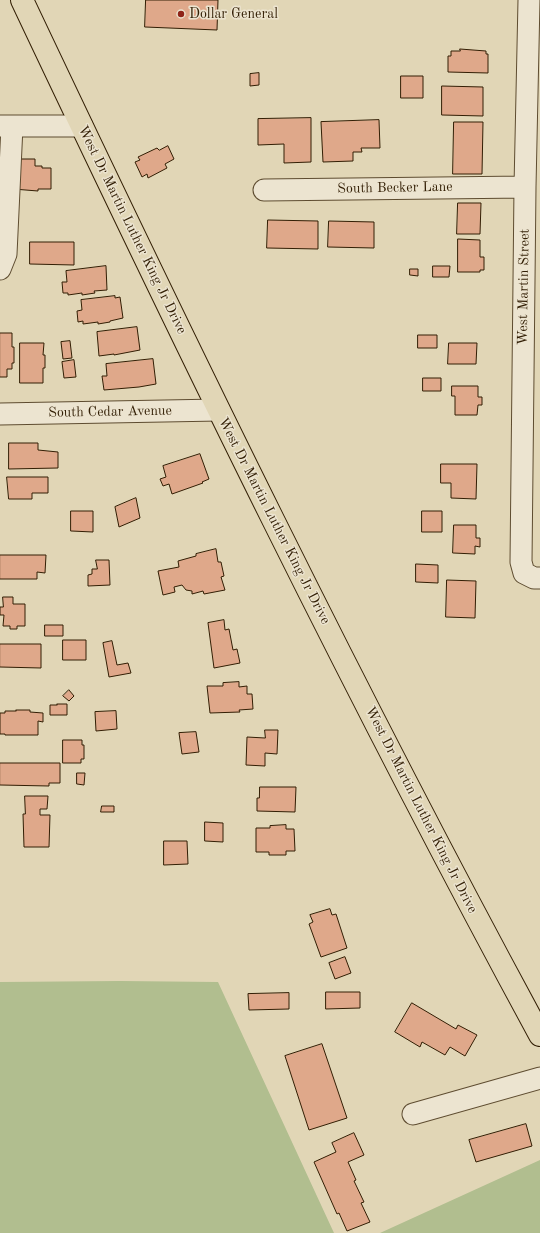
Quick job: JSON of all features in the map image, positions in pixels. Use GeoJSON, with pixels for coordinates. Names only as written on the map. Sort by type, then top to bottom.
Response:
{"type":"FeatureCollection","features":[{"type":"Feature","properties":{"kind":"main road","name":"West Dr Martin Luther King Jr Drive"},"geometry":{"type":"LineString","coordinates":[[22,0],[219,410],[389,749],[540,1035]]}},
{"type":"Feature","properties":{"kind":"street","name":"West Martin Street"},"geometry":{"type":"LineString","coordinates":[[529,0],[525,187],[521,562],[532,576]]}},
{"type":"Feature","properties":{"kind":"street"},"geometry":{"type":"LineString","coordinates":[[0,269],[6,254],[6,126],[82,126]]}},
{"type":"Feature","properties":{"kind":"street","name":"South Becker Lane"},"geometry":{"type":"LineString","coordinates":[[264,190],[525,187]]}},
{"type":"Feature","properties":{"kind":"street","name":"South Cedar Avenue"},"geometry":{"type":"LineString","coordinates":[[0,414],[219,410]]}},
{"type":"Feature","properties":{"kind":"street"},"geometry":{"type":"LineString","coordinates":[[413,1114],[540,1078]]}},
{"type":"Feature","properties":{"kind":"green space"},"geometry":{"type":"Polygon","coordinates":[[[0,982],[218,982],[334,1233],[0,1233],[0,982]]]}},
{"type":"Feature","properties":{"kind":"green space"},"geometry":{"type":"Polygon","coordinates":[[[540,1160],[540,1233],[380,1233],[540,1160]]]}},
{"type":"Feature","properties":{"kind":"building","name":"Dollar General"},"geometry":{"type":"Polygon","coordinates":[[[146,0],[218,0],[217,30],[145,27],[146,0]]]}},
{"type":"Feature","properties":{"kind":"building"},"geometry":{"type":"Polygon","coordinates":[[[460,49],[486,51],[486,54],[488,54],[488,73],[448,72],[448,56],[451,56],[451,51],[460,51],[460,49]]]}},
{"type":"Feature","properties":{"kind":"building"},"geometry":{"type":"Polygon","coordinates":[[[259,73],[259,85],[250,86],[250,74],[259,73]]]}},
{"type":"Feature","properties":{"kind":"building"},"geometry":{"type":"Polygon","coordinates":[[[401,76],[423,76],[423,98],[401,98],[401,76]]]}},
{"type":"Feature","properties":{"kind":"building"},"geometry":{"type":"Polygon","coordinates":[[[442,86],[483,87],[483,116],[442,115],[442,86]]]}},
{"type":"Feature","properties":{"kind":"building"},"geometry":{"type":"Polygon","coordinates":[[[311,118],[311,162],[284,163],[284,144],[258,145],[258,119],[311,118]]]}},
{"type":"Feature","properties":{"kind":"building"},"geometry":{"type":"Polygon","coordinates":[[[379,120],[380,148],[361,148],[362,152],[353,152],[353,161],[323,162],[321,122],[379,120]]]}},
{"type":"Feature","properties":{"kind":"building"},"geometry":{"type":"Polygon","coordinates":[[[454,122],[483,122],[482,174],[453,174],[454,122]]]}},
{"type":"Feature","properties":{"kind":"building"},"geometry":{"type":"Polygon","coordinates":[[[168,146],[174,159],[165,164],[167,168],[148,178],[147,174],[142,177],[135,162],[140,160],[138,157],[157,148],[159,150],[168,146]]]}},
{"type":"Feature","properties":{"kind":"building"},"geometry":{"type":"Polygon","coordinates":[[[14,159],[35,159],[35,166],[51,168],[51,189],[38,189],[38,191],[13,189],[14,159]]]}},
{"type":"Feature","properties":{"kind":"building"},"geometry":{"type":"Polygon","coordinates":[[[458,203],[481,203],[480,234],[457,234],[458,203]]]}},
{"type":"Feature","properties":{"kind":"building"},"geometry":{"type":"Polygon","coordinates":[[[268,220],[318,221],[318,249],[267,248],[268,220]]]}},
{"type":"Feature","properties":{"kind":"building"},"geometry":{"type":"Polygon","coordinates":[[[329,221],[374,222],[374,248],[328,247],[329,221]]]}},
{"type":"Feature","properties":{"kind":"building"},"geometry":{"type":"Polygon","coordinates":[[[458,239],[480,240],[480,257],[484,257],[484,270],[480,270],[480,272],[458,272],[458,239]]]}},
{"type":"Feature","properties":{"kind":"building"},"geometry":{"type":"Polygon","coordinates":[[[30,242],[74,242],[74,265],[30,264],[30,242]]]}},
{"type":"Feature","properties":{"kind":"building"},"geometry":{"type":"Polygon","coordinates":[[[106,266],[107,290],[94,291],[95,293],[82,295],[82,293],[68,295],[68,293],[63,293],[62,282],[67,282],[66,271],[106,266]]]}},
{"type":"Feature","properties":{"kind":"building"},"geometry":{"type":"Polygon","coordinates":[[[433,266],[450,266],[449,277],[433,277],[433,266]]]}},
{"type":"Feature","properties":{"kind":"building"},"geometry":{"type":"Polygon","coordinates":[[[410,269],[418,269],[418,276],[410,275],[410,269]]]}},
{"type":"Feature","properties":{"kind":"building"},"geometry":{"type":"Polygon","coordinates":[[[115,296],[115,298],[120,297],[123,318],[98,324],[98,322],[83,324],[83,321],[78,322],[77,311],[82,310],[81,300],[115,296]]]}},
{"type":"Feature","properties":{"kind":"building"},"geometry":{"type":"Polygon","coordinates":[[[137,327],[140,350],[99,356],[97,332],[137,327]]]}},
{"type":"Feature","properties":{"kind":"building"},"geometry":{"type":"Polygon","coordinates":[[[0,333],[12,333],[14,363],[12,363],[12,369],[7,369],[7,377],[0,377],[0,333]]]}},
{"type":"Feature","properties":{"kind":"building"},"geometry":{"type":"Polygon","coordinates":[[[418,335],[437,335],[437,348],[418,348],[418,335]]]}},
{"type":"Feature","properties":{"kind":"building"},"geometry":{"type":"Polygon","coordinates":[[[70,341],[72,358],[63,359],[61,342],[70,341]]]}},
{"type":"Feature","properties":{"kind":"building"},"geometry":{"type":"Polygon","coordinates":[[[20,343],[44,343],[43,355],[45,355],[45,368],[43,368],[43,383],[20,383],[20,343]]]}},
{"type":"Feature","properties":{"kind":"building"},"geometry":{"type":"Polygon","coordinates":[[[449,343],[477,343],[476,364],[448,364],[449,343]]]}},
{"type":"Feature","properties":{"kind":"building"},"geometry":{"type":"Polygon","coordinates":[[[153,359],[156,384],[104,390],[102,376],[107,376],[106,364],[153,359]]]}},
{"type":"Feature","properties":{"kind":"building"},"geometry":{"type":"Polygon","coordinates":[[[74,360],[76,377],[64,378],[62,362],[74,360]]]}},
{"type":"Feature","properties":{"kind":"building"},"geometry":{"type":"Polygon","coordinates":[[[423,378],[441,378],[441,391],[423,391],[423,378]]]}},
{"type":"Feature","properties":{"kind":"building"},"geometry":{"type":"Polygon","coordinates":[[[452,386],[478,386],[478,397],[482,397],[482,405],[478,405],[477,415],[455,415],[455,396],[452,396],[452,386]]]}},
{"type":"Feature","properties":{"kind":"building"},"geometry":{"type":"Polygon","coordinates":[[[9,443],[38,443],[38,450],[58,452],[58,468],[9,469],[9,443]]]}},
{"type":"Feature","properties":{"kind":"building"},"geometry":{"type":"Polygon","coordinates":[[[200,454],[209,479],[202,482],[203,483],[172,494],[169,484],[163,486],[160,479],[166,477],[163,466],[200,454]]]}},
{"type":"Feature","properties":{"kind":"building"},"geometry":{"type":"Polygon","coordinates":[[[441,464],[477,464],[476,499],[451,498],[451,483],[441,483],[441,464]]]}},
{"type":"Feature","properties":{"kind":"building"},"geometry":{"type":"Polygon","coordinates":[[[7,477],[48,477],[48,493],[32,493],[32,499],[9,499],[7,477]]]}},
{"type":"Feature","properties":{"kind":"building"},"geometry":{"type":"Polygon","coordinates":[[[136,498],[140,518],[119,527],[115,507],[136,498]]]}},
{"type":"Feature","properties":{"kind":"building"},"geometry":{"type":"Polygon","coordinates":[[[71,511],[93,511],[93,532],[71,531],[71,511]]]}},
{"type":"Feature","properties":{"kind":"building"},"geometry":{"type":"Polygon","coordinates":[[[422,511],[442,511],[442,532],[422,532],[422,511]]]}},
{"type":"Feature","properties":{"kind":"building"},"geometry":{"type":"Polygon","coordinates":[[[454,525],[476,525],[476,538],[480,538],[480,547],[475,546],[475,554],[453,553],[454,525]]]}},
{"type":"Feature","properties":{"kind":"building"},"geometry":{"type":"Polygon","coordinates":[[[216,549],[218,562],[221,562],[224,576],[221,577],[225,590],[204,594],[203,591],[192,594],[192,591],[186,590],[182,585],[174,587],[175,592],[163,595],[158,571],[179,567],[178,561],[196,556],[196,554],[216,549]]]}},
{"type":"Feature","properties":{"kind":"building"},"geometry":{"type":"Polygon","coordinates":[[[0,555],[46,555],[45,573],[37,572],[37,579],[0,579],[0,555]]]}},
{"type":"Feature","properties":{"kind":"building"},"geometry":{"type":"Polygon","coordinates":[[[96,560],[109,560],[110,585],[88,586],[88,575],[92,574],[92,569],[97,569],[96,560]]]}},
{"type":"Feature","properties":{"kind":"building"},"geometry":{"type":"Polygon","coordinates":[[[416,564],[438,565],[438,583],[416,582],[416,564]]]}},
{"type":"Feature","properties":{"kind":"building"},"geometry":{"type":"Polygon","coordinates":[[[447,580],[476,581],[475,618],[446,617],[447,580]]]}},
{"type":"Feature","properties":{"kind":"building"},"geometry":{"type":"Polygon","coordinates":[[[3,597],[13,597],[13,604],[25,604],[25,626],[17,626],[17,629],[10,629],[10,626],[3,626],[4,615],[0,615],[0,607],[3,607],[3,597]]]}},
{"type":"Feature","properties":{"kind":"building"},"geometry":{"type":"Polygon","coordinates":[[[224,620],[225,630],[229,629],[233,650],[237,649],[240,663],[214,668],[208,623],[224,620]]]}},
{"type":"Feature","properties":{"kind":"building"},"geometry":{"type":"Polygon","coordinates":[[[45,625],[63,625],[63,636],[45,636],[45,625]]]}},
{"type":"Feature","properties":{"kind":"building"},"geometry":{"type":"Polygon","coordinates":[[[63,640],[86,640],[86,660],[63,660],[63,640]]]}},
{"type":"Feature","properties":{"kind":"building"},"geometry":{"type":"Polygon","coordinates":[[[112,641],[117,665],[128,663],[131,673],[109,677],[103,643],[112,641]]]}},
{"type":"Feature","properties":{"kind":"building"},"geometry":{"type":"Polygon","coordinates":[[[0,644],[41,644],[41,668],[0,667],[0,644]]]}},
{"type":"Feature","properties":{"kind":"building"},"geometry":{"type":"Polygon","coordinates":[[[239,682],[239,687],[247,686],[247,694],[252,694],[253,709],[239,710],[240,712],[210,713],[207,686],[223,686],[223,683],[239,682]]]}},
{"type":"Feature","properties":{"kind":"building"},"geometry":{"type":"Polygon","coordinates":[[[69,690],[74,696],[69,701],[63,696],[69,690]]]}},
{"type":"Feature","properties":{"kind":"building"},"geometry":{"type":"Polygon","coordinates":[[[67,704],[67,715],[50,715],[50,705],[67,704]]]}},
{"type":"Feature","properties":{"kind":"building"},"geometry":{"type":"Polygon","coordinates":[[[16,710],[30,710],[30,712],[43,713],[43,722],[38,721],[38,735],[0,734],[0,713],[16,710]]]}},
{"type":"Feature","properties":{"kind":"building"},"geometry":{"type":"Polygon","coordinates":[[[116,711],[117,729],[96,731],[95,712],[116,711]]]}},
{"type":"Feature","properties":{"kind":"building"},"geometry":{"type":"Polygon","coordinates":[[[265,730],[278,730],[277,754],[265,753],[265,766],[246,765],[247,737],[265,738],[265,730]]]}},
{"type":"Feature","properties":{"kind":"building"},"geometry":{"type":"Polygon","coordinates":[[[196,732],[199,752],[182,754],[179,733],[196,732]]]}},
{"type":"Feature","properties":{"kind":"building"},"geometry":{"type":"Polygon","coordinates":[[[63,740],[82,740],[82,745],[84,745],[84,759],[81,759],[81,763],[63,763],[63,740]]]}},
{"type":"Feature","properties":{"kind":"building"},"geometry":{"type":"Polygon","coordinates":[[[0,763],[60,763],[60,783],[49,783],[49,786],[0,785],[0,763]]]}},
{"type":"Feature","properties":{"kind":"building"},"geometry":{"type":"Polygon","coordinates":[[[77,773],[85,773],[84,785],[77,784],[77,773]]]}},
{"type":"Feature","properties":{"kind":"building"},"geometry":{"type":"Polygon","coordinates":[[[260,787],[296,787],[295,812],[257,811],[257,798],[259,798],[260,787]]]}},
{"type":"Feature","properties":{"kind":"building"},"geometry":{"type":"Polygon","coordinates":[[[25,796],[48,796],[47,809],[40,809],[40,815],[50,815],[49,847],[24,847],[23,814],[25,814],[25,796]]]}},
{"type":"Feature","properties":{"kind":"building"},"geometry":{"type":"Polygon","coordinates":[[[102,806],[114,806],[114,812],[101,812],[102,806]]]}},
{"type":"Feature","properties":{"kind":"building"},"geometry":{"type":"Polygon","coordinates":[[[205,822],[223,823],[223,842],[205,841],[205,822]]]}},
{"type":"Feature","properties":{"kind":"building"},"geometry":{"type":"Polygon","coordinates":[[[286,825],[286,829],[294,829],[295,851],[286,851],[286,855],[269,855],[269,852],[256,852],[256,828],[270,828],[270,826],[286,825]]]}},
{"type":"Feature","properties":{"kind":"building"},"geometry":{"type":"Polygon","coordinates":[[[164,841],[187,841],[188,864],[164,865],[164,841]]]}},
{"type":"Feature","properties":{"kind":"building"},"geometry":{"type":"Polygon","coordinates":[[[330,909],[332,915],[336,914],[347,948],[321,957],[309,924],[313,922],[310,915],[330,909]]]}},
{"type":"Feature","properties":{"kind":"building"},"geometry":{"type":"Polygon","coordinates":[[[345,957],[351,973],[335,979],[329,963],[345,957]]]}},
{"type":"Feature","properties":{"kind":"building"},"geometry":{"type":"Polygon","coordinates":[[[326,992],[360,992],[360,1008],[326,1009],[326,992]]]}},
{"type":"Feature","properties":{"kind":"building"},"geometry":{"type":"Polygon","coordinates":[[[289,993],[289,1009],[249,1010],[248,994],[289,993]]]}},
{"type":"Feature","properties":{"kind":"building"},"geometry":{"type":"Polygon","coordinates":[[[412,1003],[456,1029],[458,1025],[477,1035],[465,1056],[450,1047],[445,1055],[422,1042],[420,1047],[395,1032],[412,1003]]]}},
{"type":"Feature","properties":{"kind":"building"},"geometry":{"type":"Polygon","coordinates":[[[322,1044],[347,1118],[309,1130],[285,1056],[322,1044]]]}},
{"type":"Feature","properties":{"kind":"building"},"geometry":{"type":"Polygon","coordinates":[[[526,1124],[532,1146],[476,1162],[469,1140],[526,1124]]]}},
{"type":"Feature","properties":{"kind":"building"},"geometry":{"type":"Polygon","coordinates":[[[354,1133],[364,1155],[348,1162],[356,1180],[354,1181],[364,1202],[361,1203],[370,1222],[347,1231],[339,1213],[337,1214],[314,1162],[336,1152],[332,1143],[354,1133]]]}},
{"type":"Feature","properties":{"kind":"place","name":"Dollar General"},"geometry":{"type":"Point","coordinates":[181,14]}}]}
